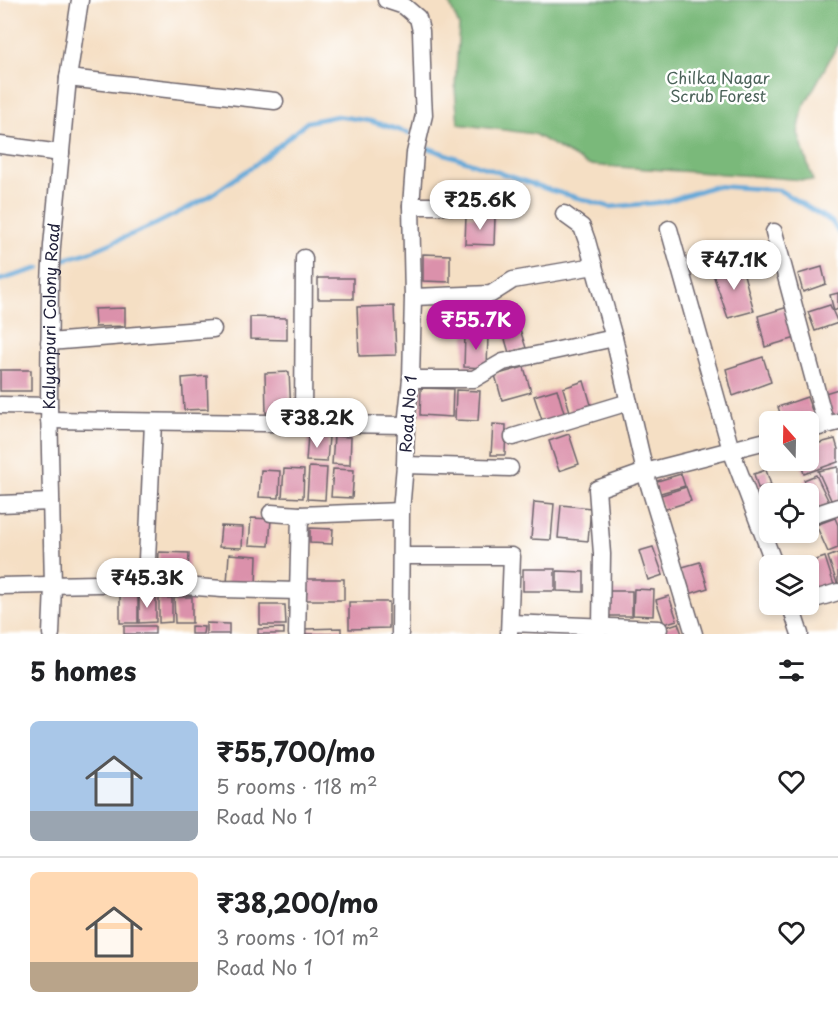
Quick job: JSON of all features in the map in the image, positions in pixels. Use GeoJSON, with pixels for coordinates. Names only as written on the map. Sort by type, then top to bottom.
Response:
{"type":"FeatureCollection","features":[{"type":"Feature","properties":{"kind":"street","name":"Kalyanpuri Colony Road"},"geometry":{"type":"LineString","coordinates":[[51,634],[50,282],[68,78],[80,0]]}},
{"type":"Feature","properties":{"kind":"street","name":"Road No 1"},"geometry":{"type":"LineString","coordinates":[[386,0],[404,6],[418,18],[421,31],[423,115],[416,153],[411,206],[413,297],[411,379],[401,511],[400,634]]}},
{"type":"Feature","properties":{"kind":"street"},"geometry":{"type":"LineString","coordinates":[[68,78],[275,101]]}},
{"type":"Feature","properties":{"kind":"street"},"geometry":{"type":"LineString","coordinates":[[0,145],[61,153]]}},
{"type":"Feature","properties":{"kind":"street"},"geometry":{"type":"LineString","coordinates":[[411,206],[517,206]]}},
{"type":"Feature","properties":{"kind":"street"},"geometry":{"type":"LineString","coordinates":[[564,214],[582,227],[587,241],[614,338],[645,472],[694,634]]}},
{"type":"Feature","properties":{"kind":"street"},"geometry":{"type":"LineString","coordinates":[[669,229],[732,450],[759,514]]}},
{"type":"Feature","properties":{"kind":"street"},"geometry":{"type":"LineString","coordinates":[[774,232],[832,424]]}},
{"type":"Feature","properties":{"kind":"street"},"geometry":{"type":"LineString","coordinates":[[303,423],[304,258]]}},
{"type":"Feature","properties":{"kind":"street"},"geometry":{"type":"LineString","coordinates":[[413,297],[491,294],[513,280],[594,266]]}},
{"type":"Feature","properties":{"kind":"street"},"geometry":{"type":"LineString","coordinates":[[49,342],[213,329]]}},
{"type":"Feature","properties":{"kind":"street"},"geometry":{"type":"LineString","coordinates":[[411,379],[474,379],[503,362],[614,338]]}},
{"type":"Feature","properties":{"kind":"street"},"geometry":{"type":"LineString","coordinates":[[513,437],[629,402]]}},
{"type":"Feature","properties":{"kind":"street"},"geometry":{"type":"LineString","coordinates":[[0,405],[49,413],[153,422],[406,425]]}},
{"type":"Feature","properties":{"kind":"street"},"geometry":{"type":"LineString","coordinates":[[146,584],[153,422]]}},
{"type":"Feature","properties":{"kind":"street"},"geometry":{"type":"LineString","coordinates":[[601,626],[602,554],[597,489],[645,472],[759,443]]}},
{"type":"Feature","properties":{"kind":"street"},"geometry":{"type":"LineString","coordinates":[[405,465],[510,468]]}},
{"type":"Feature","properties":{"kind":"street"},"geometry":{"type":"LineString","coordinates":[[0,504],[51,502]]}},
{"type":"Feature","properties":{"kind":"street"},"geometry":{"type":"LineString","coordinates":[[819,513],[838,507]]}},
{"type":"Feature","properties":{"kind":"street"},"geometry":{"type":"LineString","coordinates":[[271,513],[401,511]]}},
{"type":"Feature","properties":{"kind":"street"},"geometry":{"type":"LineString","coordinates":[[297,634],[300,514]]}},
{"type":"Feature","properties":{"kind":"street"},"geometry":{"type":"LineString","coordinates":[[401,556],[512,556],[509,628],[601,626],[659,629]]}},
{"type":"Feature","properties":{"kind":"street"},"geometry":{"type":"LineString","coordinates":[[0,586],[146,584],[298,591]]}},
{"type":"Feature","properties":{"kind":"street"},"geometry":{"type":"LineString","coordinates":[[819,598],[838,592]]}},
{"type":"Feature","properties":{"kind":"street"},"geometry":{"type":"LineString","coordinates":[[795,615],[800,634]]}},
{"type":"Feature","properties":{"kind":"green space","name":"Chilka Nagar Scrub Forest"},"geometry":{"type":"Polygon","coordinates":[[[448,0],[838,0],[838,44],[803,108],[798,133],[813,181],[588,165],[534,134],[458,124],[455,88],[459,26],[448,0]]]}},
{"type":"Feature","properties":{"kind":"building"},"geometry":{"type":"Polygon","coordinates":[[[466,216],[495,217],[494,245],[465,244],[466,216]]]}},
{"type":"Feature","properties":{"kind":"building"},"geometry":{"type":"Polygon","coordinates":[[[423,254],[450,255],[450,282],[423,281],[423,254]]]}},
{"type":"Feature","properties":{"kind":"building"},"geometry":{"type":"Polygon","coordinates":[[[740,260],[754,311],[728,318],[713,274],[732,269],[732,263],[740,260]]]}},
{"type":"Feature","properties":{"kind":"building"},"geometry":{"type":"Polygon","coordinates":[[[822,267],[826,284],[803,292],[798,274],[822,267]]]}},
{"type":"Feature","properties":{"kind":"building"},"geometry":{"type":"Polygon","coordinates":[[[318,278],[353,278],[353,299],[318,299],[318,278]]]}},
{"type":"Feature","properties":{"kind":"building"},"geometry":{"type":"Polygon","coordinates":[[[838,293],[838,309],[834,311],[830,295],[838,293]]]}},
{"type":"Feature","properties":{"kind":"building"},"geometry":{"type":"Polygon","coordinates":[[[489,305],[489,330],[467,331],[466,306],[489,305]]]}},
{"type":"Feature","properties":{"kind":"building"},"geometry":{"type":"Polygon","coordinates":[[[830,305],[838,323],[815,331],[808,312],[830,305]]]}},
{"type":"Feature","properties":{"kind":"building"},"geometry":{"type":"Polygon","coordinates":[[[394,306],[396,355],[359,356],[357,307],[394,306]]]}},
{"type":"Feature","properties":{"kind":"building"},"geometry":{"type":"Polygon","coordinates":[[[788,307],[796,338],[765,347],[758,316],[788,307]]]}},
{"type":"Feature","properties":{"kind":"building"},"geometry":{"type":"Polygon","coordinates":[[[125,308],[125,326],[95,327],[94,309],[125,308]]]}},
{"type":"Feature","properties":{"kind":"building"},"geometry":{"type":"Polygon","coordinates":[[[250,317],[287,318],[287,340],[250,339],[250,317]]]}},
{"type":"Feature","properties":{"kind":"building"},"geometry":{"type":"Polygon","coordinates":[[[517,320],[526,348],[509,353],[501,325],[517,320]]]}},
{"type":"Feature","properties":{"kind":"building"},"geometry":{"type":"Polygon","coordinates":[[[465,334],[488,335],[487,368],[464,367],[465,334]]]}},
{"type":"Feature","properties":{"kind":"building"},"geometry":{"type":"Polygon","coordinates":[[[763,357],[771,382],[733,396],[726,369],[763,357]]]}},
{"type":"Feature","properties":{"kind":"building"},"geometry":{"type":"Polygon","coordinates":[[[524,367],[531,392],[502,400],[495,375],[524,367]]]}},
{"type":"Feature","properties":{"kind":"building"},"geometry":{"type":"Polygon","coordinates":[[[0,370],[31,370],[31,391],[0,391],[0,370]]]}},
{"type":"Feature","properties":{"kind":"building"},"geometry":{"type":"Polygon","coordinates":[[[289,372],[291,412],[266,413],[265,373],[289,372]]]}},
{"type":"Feature","properties":{"kind":"building"},"geometry":{"type":"Polygon","coordinates":[[[207,376],[208,409],[184,410],[182,378],[207,376]]]}},
{"type":"Feature","properties":{"kind":"building"},"geometry":{"type":"Polygon","coordinates":[[[584,381],[592,408],[571,415],[563,388],[584,381]]]}},
{"type":"Feature","properties":{"kind":"building"},"geometry":{"type":"Polygon","coordinates":[[[421,388],[453,389],[452,417],[420,415],[421,388]]]}},
{"type":"Feature","properties":{"kind":"building"},"geometry":{"type":"Polygon","coordinates":[[[557,389],[565,416],[543,423],[534,396],[557,389]]]}},
{"type":"Feature","properties":{"kind":"building"},"geometry":{"type":"Polygon","coordinates":[[[838,389],[838,417],[831,419],[825,393],[838,389]]]}},
{"type":"Feature","properties":{"kind":"building"},"geometry":{"type":"Polygon","coordinates":[[[456,390],[480,391],[478,421],[455,420],[456,390]]]}},
{"type":"Feature","properties":{"kind":"building"},"geometry":{"type":"Polygon","coordinates":[[[807,397],[812,411],[779,411],[778,407],[807,397]]]}},
{"type":"Feature","properties":{"kind":"building"},"geometry":{"type":"Polygon","coordinates":[[[493,424],[506,425],[505,455],[491,455],[493,424]]]}},
{"type":"Feature","properties":{"kind":"building"},"geometry":{"type":"Polygon","coordinates":[[[569,434],[579,464],[559,471],[549,441],[569,434]]]}},
{"type":"Feature","properties":{"kind":"building"},"geometry":{"type":"Polygon","coordinates":[[[308,435],[329,437],[327,462],[306,461],[308,435]]]}},
{"type":"Feature","properties":{"kind":"building"},"geometry":{"type":"Polygon","coordinates":[[[334,436],[351,437],[350,465],[332,464],[334,436]]]}},
{"type":"Feature","properties":{"kind":"building"},"geometry":{"type":"Polygon","coordinates":[[[835,439],[838,462],[819,469],[819,443],[835,439]]]}},
{"type":"Feature","properties":{"kind":"building"},"geometry":{"type":"Polygon","coordinates":[[[309,467],[327,468],[325,500],[307,499],[309,467]]]}},
{"type":"Feature","properties":{"kind":"building"},"geometry":{"type":"Polygon","coordinates":[[[838,467],[838,500],[832,502],[819,471],[838,467]]]}},
{"type":"Feature","properties":{"kind":"building"},"geometry":{"type":"Polygon","coordinates":[[[284,469],[304,470],[303,498],[282,497],[284,469]]]}},
{"type":"Feature","properties":{"kind":"building"},"geometry":{"type":"Polygon","coordinates":[[[333,469],[354,470],[352,498],[331,497],[333,469]]]}},
{"type":"Feature","properties":{"kind":"building"},"geometry":{"type":"Polygon","coordinates":[[[261,470],[280,471],[279,498],[259,497],[261,470]]]}},
{"type":"Feature","properties":{"kind":"building"},"geometry":{"type":"Polygon","coordinates":[[[766,471],[770,483],[759,483],[758,488],[754,474],[766,471]]]}},
{"type":"Feature","properties":{"kind":"building"},"geometry":{"type":"Polygon","coordinates":[[[681,474],[685,486],[657,494],[654,482],[681,474]]]}},
{"type":"Feature","properties":{"kind":"building"},"geometry":{"type":"Polygon","coordinates":[[[816,475],[830,504],[819,508],[819,483],[805,483],[804,480],[816,475]]]}},
{"type":"Feature","properties":{"kind":"building"},"geometry":{"type":"Polygon","coordinates":[[[686,487],[691,501],[663,510],[658,496],[686,487]]]}},
{"type":"Feature","properties":{"kind":"building"},"geometry":{"type":"Polygon","coordinates":[[[534,502],[554,504],[551,540],[531,539],[534,502]]]}},
{"type":"Feature","properties":{"kind":"building"},"geometry":{"type":"Polygon","coordinates":[[[561,505],[591,508],[588,541],[558,538],[561,505]]]}},
{"type":"Feature","properties":{"kind":"building"},"geometry":{"type":"Polygon","coordinates":[[[251,518],[271,519],[269,546],[249,545],[251,518]]]}},
{"type":"Feature","properties":{"kind":"building"},"geometry":{"type":"Polygon","coordinates":[[[835,518],[838,525],[838,548],[828,552],[819,532],[819,524],[835,518]]]}},
{"type":"Feature","properties":{"kind":"building"},"geometry":{"type":"Polygon","coordinates":[[[221,526],[243,527],[242,548],[219,547],[221,526]]]}},
{"type":"Feature","properties":{"kind":"building"},"geometry":{"type":"Polygon","coordinates":[[[310,528],[333,529],[332,544],[310,543],[310,528]]]}},
{"type":"Feature","properties":{"kind":"building"},"geometry":{"type":"Polygon","coordinates":[[[653,547],[663,575],[648,580],[639,551],[653,547]]]}},
{"type":"Feature","properties":{"kind":"building"},"geometry":{"type":"Polygon","coordinates":[[[159,552],[189,553],[188,576],[158,575],[159,552]]]}},
{"type":"Feature","properties":{"kind":"building"},"geometry":{"type":"Polygon","coordinates":[[[838,553],[838,586],[828,557],[838,553]]]}},
{"type":"Feature","properties":{"kind":"building"},"geometry":{"type":"Polygon","coordinates":[[[229,554],[257,556],[256,585],[227,584],[229,554]]]}},
{"type":"Feature","properties":{"kind":"building"},"geometry":{"type":"Polygon","coordinates":[[[825,557],[834,585],[819,591],[819,559],[825,557]]]}},
{"type":"Feature","properties":{"kind":"building"},"geometry":{"type":"Polygon","coordinates":[[[700,562],[708,588],[686,595],[679,568],[700,562]]]}},
{"type":"Feature","properties":{"kind":"building"},"geometry":{"type":"Polygon","coordinates":[[[523,569],[555,569],[555,591],[523,591],[523,569]]]}},
{"type":"Feature","properties":{"kind":"building"},"geometry":{"type":"Polygon","coordinates":[[[557,571],[584,572],[584,592],[557,591],[557,571]]]}},
{"type":"Feature","properties":{"kind":"building"},"geometry":{"type":"Polygon","coordinates":[[[305,579],[344,579],[344,600],[306,600],[305,579]]]}},
{"type":"Feature","properties":{"kind":"building"},"geometry":{"type":"Polygon","coordinates":[[[634,589],[654,590],[653,616],[633,615],[634,589]]]}},
{"type":"Feature","properties":{"kind":"building"},"geometry":{"type":"Polygon","coordinates":[[[609,591],[632,591],[632,616],[609,616],[609,591]]]}},
{"type":"Feature","properties":{"kind":"building"},"geometry":{"type":"Polygon","coordinates":[[[120,592],[138,592],[138,623],[120,623],[120,592]]]}},
{"type":"Feature","properties":{"kind":"building"},"geometry":{"type":"Polygon","coordinates":[[[139,596],[156,596],[156,622],[139,623],[139,596]]]}},
{"type":"Feature","properties":{"kind":"building"},"geometry":{"type":"Polygon","coordinates":[[[669,596],[677,620],[664,624],[656,600],[669,596]]]}},
{"type":"Feature","properties":{"kind":"building"},"geometry":{"type":"Polygon","coordinates":[[[174,597],[192,597],[192,623],[175,623],[174,597]]]}},
{"type":"Feature","properties":{"kind":"building"},"geometry":{"type":"Polygon","coordinates":[[[159,598],[172,598],[172,622],[159,623],[159,598]]]}},
{"type":"Feature","properties":{"kind":"building"},"geometry":{"type":"Polygon","coordinates":[[[349,602],[389,602],[389,628],[349,629],[349,602]]]}},
{"type":"Feature","properties":{"kind":"building"},"geometry":{"type":"Polygon","coordinates":[[[260,605],[285,605],[286,625],[260,625],[260,605]]]}},
{"type":"Feature","properties":{"kind":"building"},"geometry":{"type":"Polygon","coordinates":[[[206,623],[229,624],[229,634],[206,634],[206,623]]]}},
{"type":"Feature","properties":{"kind":"building"},"geometry":{"type":"Polygon","coordinates":[[[678,623],[682,634],[665,634],[663,628],[678,623]]]}},
{"type":"Feature","properties":{"kind":"building"},"geometry":{"type":"Polygon","coordinates":[[[124,626],[155,626],[155,634],[124,634],[124,626]]]}},
{"type":"Feature","properties":{"kind":"building"},"geometry":{"type":"Polygon","coordinates":[[[191,626],[204,627],[203,634],[191,634],[191,626]]]}},
{"type":"Feature","properties":{"kind":"building"},"geometry":{"type":"Polygon","coordinates":[[[284,628],[284,634],[258,634],[258,629],[284,628]]]}},
{"type":"Feature","properties":{"kind":"building"},"geometry":{"type":"Polygon","coordinates":[[[341,628],[341,634],[305,634],[305,629],[341,628]]]}},
{"type":"Feature","properties":{"kind":"waterway"},"geometry":{"type":"LineString","coordinates":[[62,260],[90,252],[156,224],[205,199],[259,162],[307,122],[337,116],[370,121],[409,133]]}},
{"type":"Feature","properties":{"kind":"waterway"},"geometry":{"type":"LineString","coordinates":[[428,148],[550,190],[610,207],[664,202],[715,186],[779,190],[832,222],[838,232]]}},
{"type":"Feature","properties":{"kind":"waterway"},"geometry":{"type":"LineString","coordinates":[[0,280],[40,268]]}}]}
